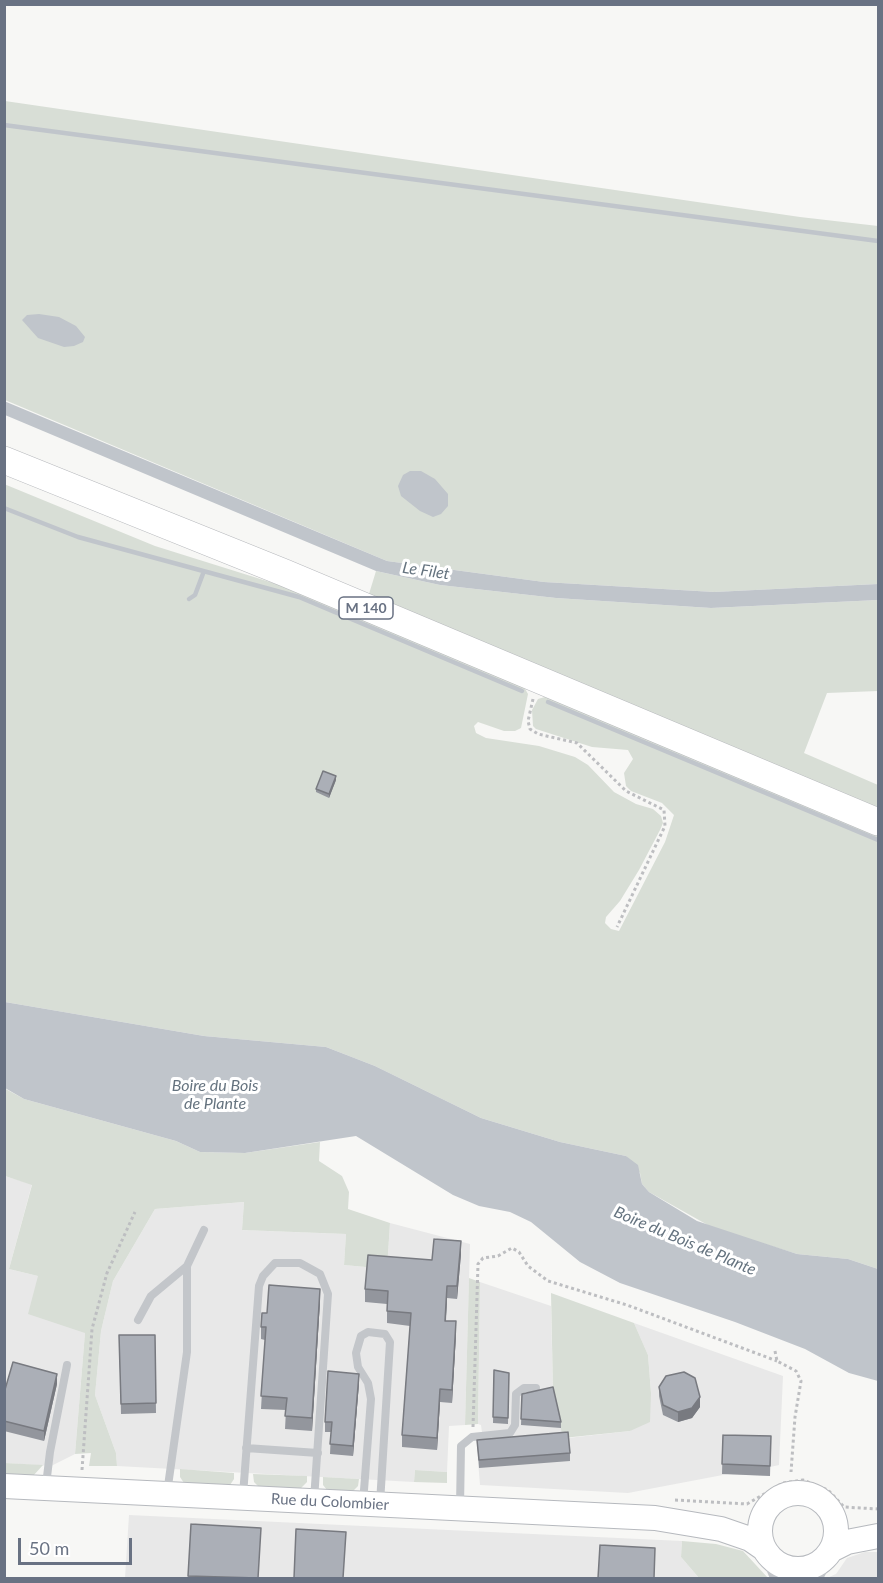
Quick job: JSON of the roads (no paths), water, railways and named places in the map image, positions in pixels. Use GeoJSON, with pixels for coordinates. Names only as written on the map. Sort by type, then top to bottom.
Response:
{"type":"FeatureCollection","features":[{"type":"Feature","properties":{"kind":"main road","name":"M 140"},"geometry":{"type":"LineString","coordinates":[[4,460],[879,822]]}},
{"type":"Feature","properties":{"kind":"main road","name":"Rue du Colombier"},"geometry":{"type":"LineString","coordinates":[[4,1486],[655,1518],[741,1518],[758,1514],[769,1506]]}},
{"type":"Feature","properties":{"kind":"main road"},"geometry":{"type":"LineString","coordinates":[[821,1564],[836,1530],[832,1516],[821,1501],[800,1493],[789,1494],[769,1506],[760,1527],[773,1562],[787,1568],[797,1570],[821,1564],[847,1542],[879,1536]]}},
{"type":"Feature","properties":{"kind":"main road"},"geometry":{"type":"LineString","coordinates":[[832,1516],[879,1528]]}},
{"type":"Feature","properties":{"kind":"main road","name":"Rue du Colombier"},"geometry":{"type":"LineString","coordinates":[[655,1518],[721,1529],[750,1539],[773,1562]]}},
{"type":"Feature","properties":{"kind":"lane"},"geometry":{"type":"LineString","coordinates":[[138,1320],[151,1296],[187,1266],[204,1230]]}},
{"type":"Feature","properties":{"kind":"lane"},"geometry":{"type":"LineString","coordinates":[[242,1497],[259,1286],[263,1276],[275,1263],[291,1263],[308,1265],[320,1274],[328,1294],[314,1501]]}},
{"type":"Feature","properties":{"kind":"lane"},"geometry":{"type":"LineString","coordinates":[[167,1494],[187,1352],[187,1266]]}},
{"type":"Feature","properties":{"kind":"lane"},"geometry":{"type":"LineString","coordinates":[[368,1332],[385,1335],[390,1342],[386,1400],[371,1504],[371,1399],[370,1390],[356,1360],[361,1336],[368,1332]]}},
{"type":"Feature","properties":{"kind":"lane"},"geometry":{"type":"LineString","coordinates":[[46,1489],[50,1452],[67,1365]]}},
{"type":"Feature","properties":{"kind":"lane"},"geometry":{"type":"LineString","coordinates":[[460,1508],[461,1446],[472,1437],[510,1433],[514,1425],[516,1394],[524,1388],[536,1388]]}},
{"type":"Feature","properties":{"kind":"lane"},"geometry":{"type":"LineString","coordinates":[[371,1399],[386,1400]]}},
{"type":"Feature","properties":{"kind":"lane"},"geometry":{"type":"LineString","coordinates":[[246,1448],[318,1453]]}},
{"type":"Feature","properties":{"kind":"water"},"geometry":{"type":"Polygon","coordinates":[[[27,315],[59,317],[76,326],[85,337],[83,342],[64,347],[38,338],[22,320],[27,315]]]}},
{"type":"Feature","properties":{"kind":"water","name":"Le Filet"},"geometry":{"type":"Polygon","coordinates":[[[4,401],[387,561],[544,582],[714,592],[878,584],[878,600],[711,608],[556,598],[440,585],[376,571],[5,415],[4,401]]]}},
{"type":"Feature","properties":{"kind":"water"},"geometry":{"type":"Polygon","coordinates":[[[410,471],[421,471],[435,479],[448,494],[448,506],[441,514],[433,517],[420,511],[401,496],[398,486],[403,475],[410,471]]]}},
{"type":"Feature","properties":{"kind":"water","name":"Boire du Bois de Plante"},"geometry":{"type":"Polygon","coordinates":[[[5,1002],[204,1036],[326,1047],[375,1066],[481,1118],[560,1142],[626,1156],[638,1165],[642,1184],[649,1192],[697,1221],[797,1254],[848,1259],[878,1269],[878,1381],[849,1373],[805,1349],[735,1322],[620,1283],[580,1262],[531,1222],[510,1212],[479,1206],[453,1195],[356,1136],[245,1153],[200,1152],[176,1141],[24,1099],[5,1088],[5,1002]]]}},
{"type":"Feature","properties":{"kind":"waterway"},"geometry":{"type":"LineString","coordinates":[[4,125],[878,241]]}},
{"type":"Feature","properties":{"kind":"waterway"},"geometry":{"type":"LineString","coordinates":[[4,508],[78,537],[299,597],[522,691]]}},
{"type":"Feature","properties":{"kind":"waterway"},"geometry":{"type":"LineString","coordinates":[[189,599],[195,595],[204,571]]}},
{"type":"Feature","properties":{"kind":"waterway"},"geometry":{"type":"LineString","coordinates":[[548,702],[878,840]]}}]}
